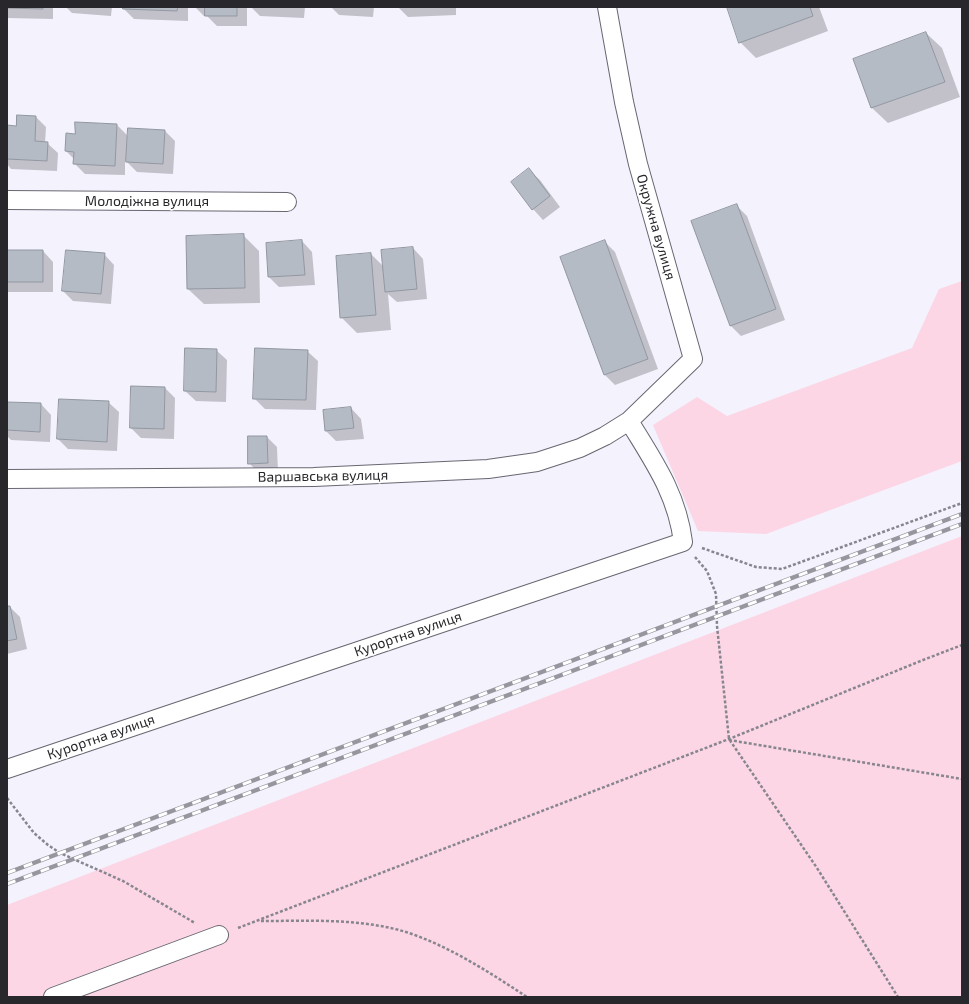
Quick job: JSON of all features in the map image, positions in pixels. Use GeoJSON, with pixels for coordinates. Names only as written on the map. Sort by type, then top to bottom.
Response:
{"type":"FeatureCollection","features":[{"type":"Feature","properties":{"kind":"street","name":"Окружна вулиця"},"geometry":{"type":"LineString","coordinates":[[607,7],[624,102],[638,164],[693,359],[629,422]]}},
{"type":"Feature","properties":{"kind":"street","name":"Молодіжна вулиця"},"geometry":{"type":"LineString","coordinates":[[7,200],[287,202]]}},
{"type":"Feature","properties":{"kind":"street","name":"Варшавська вулиця"},"geometry":{"type":"LineString","coordinates":[[7,479],[314,477],[488,469],[537,462],[580,448],[629,422]]}},
{"type":"Feature","properties":{"kind":"street"},"geometry":{"type":"LineString","coordinates":[[629,422],[654,461],[674,499],[679,516],[683,542]]}},
{"type":"Feature","properties":{"kind":"street","name":"Курортна вулиця"},"geometry":{"type":"LineString","coordinates":[[7,769],[683,542]]}},
{"type":"Feature","properties":{"kind":"street"},"geometry":{"type":"LineString","coordinates":[[53,997],[219,935]]}},
{"type":"Feature","properties":{"kind":"path"},"geometry":{"type":"LineString","coordinates":[[683,542],[756,567],[782,569],[962,503]]}},
{"type":"Feature","properties":{"kind":"path"},"geometry":{"type":"LineString","coordinates":[[683,542],[707,571],[716,594],[717,626],[728,740],[817,868],[898,997]]}},
{"type":"Feature","properties":{"kind":"path"},"geometry":{"type":"LineString","coordinates":[[7,798],[34,832],[54,849],[123,881],[219,935],[728,740],[962,645]]}},
{"type":"Feature","properties":{"kind":"path"},"geometry":{"type":"LineString","coordinates":[[728,740],[962,779]]}},
{"type":"Feature","properties":{"kind":"path"},"geometry":{"type":"LineString","coordinates":[[258,921],[346,922],[405,932],[468,960],[527,997]]}},
{"type":"Feature","properties":{"kind":"shaded area"},"geometry":{"type":"Polygon","coordinates":[[[962,281],[962,461],[766,534],[698,531],[653,425],[697,397],[727,416],[912,348],[939,289],[962,281]]]}},
{"type":"Feature","properties":{"kind":"shaded area"},"geometry":{"type":"Polygon","coordinates":[[[962,536],[962,997],[7,997],[7,905],[962,536]]]}},
{"type":"Feature","properties":{"kind":"building"},"geometry":{"type":"Polygon","coordinates":[[[43,7],[43,9],[7,8],[43,7]]]}},
{"type":"Feature","properties":{"kind":"building"},"geometry":{"type":"Polygon","coordinates":[[[123,7],[178,7],[177,11],[123,9],[123,7]]]}},
{"type":"Feature","properties":{"kind":"building"},"geometry":{"type":"Polygon","coordinates":[[[205,7],[237,7],[237,16],[205,16],[205,7]]]}},
{"type":"Feature","properties":{"kind":"building"},"geometry":{"type":"Polygon","coordinates":[[[727,7],[810,7],[813,16],[739,43],[727,7]]]}},
{"type":"Feature","properties":{"kind":"building"},"geometry":{"type":"Polygon","coordinates":[[[926,32],[945,82],[871,108],[853,59],[926,32]]]}},
{"type":"Feature","properties":{"kind":"building"},"geometry":{"type":"Polygon","coordinates":[[[17,115],[36,116],[35,141],[48,142],[47,161],[7,159],[7,125],[16,126],[17,115]]]}},
{"type":"Feature","properties":{"kind":"building"},"geometry":{"type":"Polygon","coordinates":[[[75,122],[117,124],[115,166],[73,164],[74,152],[65,151],[66,133],[75,134],[75,122]]]}},
{"type":"Feature","properties":{"kind":"building"},"geometry":{"type":"Polygon","coordinates":[[[128,128],[165,130],[163,164],[126,162],[128,128]]]}},
{"type":"Feature","properties":{"kind":"building"},"geometry":{"type":"Polygon","coordinates":[[[529,168],[550,196],[532,210],[511,182],[529,168]]]}},
{"type":"Feature","properties":{"kind":"building"},"geometry":{"type":"Polygon","coordinates":[[[737,204],[776,309],[730,326],[691,221],[737,204]]]}},
{"type":"Feature","properties":{"kind":"building"},"geometry":{"type":"Polygon","coordinates":[[[244,234],[245,288],[187,289],[186,236],[244,234]]]}},
{"type":"Feature","properties":{"kind":"building"},"geometry":{"type":"Polygon","coordinates":[[[302,240],[305,275],[268,277],[266,243],[302,240]]]}},
{"type":"Feature","properties":{"kind":"building"},"geometry":{"type":"Polygon","coordinates":[[[605,240],[648,359],[604,375],[560,257],[605,240]]]}},
{"type":"Feature","properties":{"kind":"building"},"geometry":{"type":"Polygon","coordinates":[[[413,247],[417,289],[385,292],[381,250],[413,247]]]}},
{"type":"Feature","properties":{"kind":"building"},"geometry":{"type":"Polygon","coordinates":[[[7,250],[43,250],[43,282],[7,282],[7,250]]]}},
{"type":"Feature","properties":{"kind":"building"},"geometry":{"type":"Polygon","coordinates":[[[66,250],[105,253],[101,294],[62,291],[66,250]]]}},
{"type":"Feature","properties":{"kind":"building"},"geometry":{"type":"Polygon","coordinates":[[[371,253],[376,315],[340,318],[336,256],[371,253]]]}},
{"type":"Feature","properties":{"kind":"building"},"geometry":{"type":"Polygon","coordinates":[[[185,348],[217,349],[216,392],[184,391],[185,348]]]}},
{"type":"Feature","properties":{"kind":"building"},"geometry":{"type":"Polygon","coordinates":[[[255,348],[308,350],[306,400],[253,399],[255,348]]]}},
{"type":"Feature","properties":{"kind":"building"},"geometry":{"type":"Polygon","coordinates":[[[131,386],[165,387],[164,429],[130,428],[131,386]]]}},
{"type":"Feature","properties":{"kind":"building"},"geometry":{"type":"Polygon","coordinates":[[[59,399],[109,401],[107,442],[57,439],[59,399]]]}},
{"type":"Feature","properties":{"kind":"building"},"geometry":{"type":"Polygon","coordinates":[[[7,402],[41,403],[40,432],[7,430],[7,402]]]}},
{"type":"Feature","properties":{"kind":"building"},"geometry":{"type":"Polygon","coordinates":[[[351,407],[354,428],[325,431],[323,410],[351,407]]]}},
{"type":"Feature","properties":{"kind":"building"},"geometry":{"type":"Polygon","coordinates":[[[248,436],[267,436],[268,463],[248,464],[248,436]]]}},
{"type":"Feature","properties":{"kind":"building"},"geometry":{"type":"Polygon","coordinates":[[[7,606],[10,606],[17,639],[7,641],[7,606]]]}},
{"type":"Feature","properties":{"kind":"railway"},"geometry":{"type":"LineString","coordinates":[[7,873],[962,514]]}},
{"type":"Feature","properties":{"kind":"railway"},"geometry":{"type":"LineString","coordinates":[[7,884],[962,524]]}}]}
